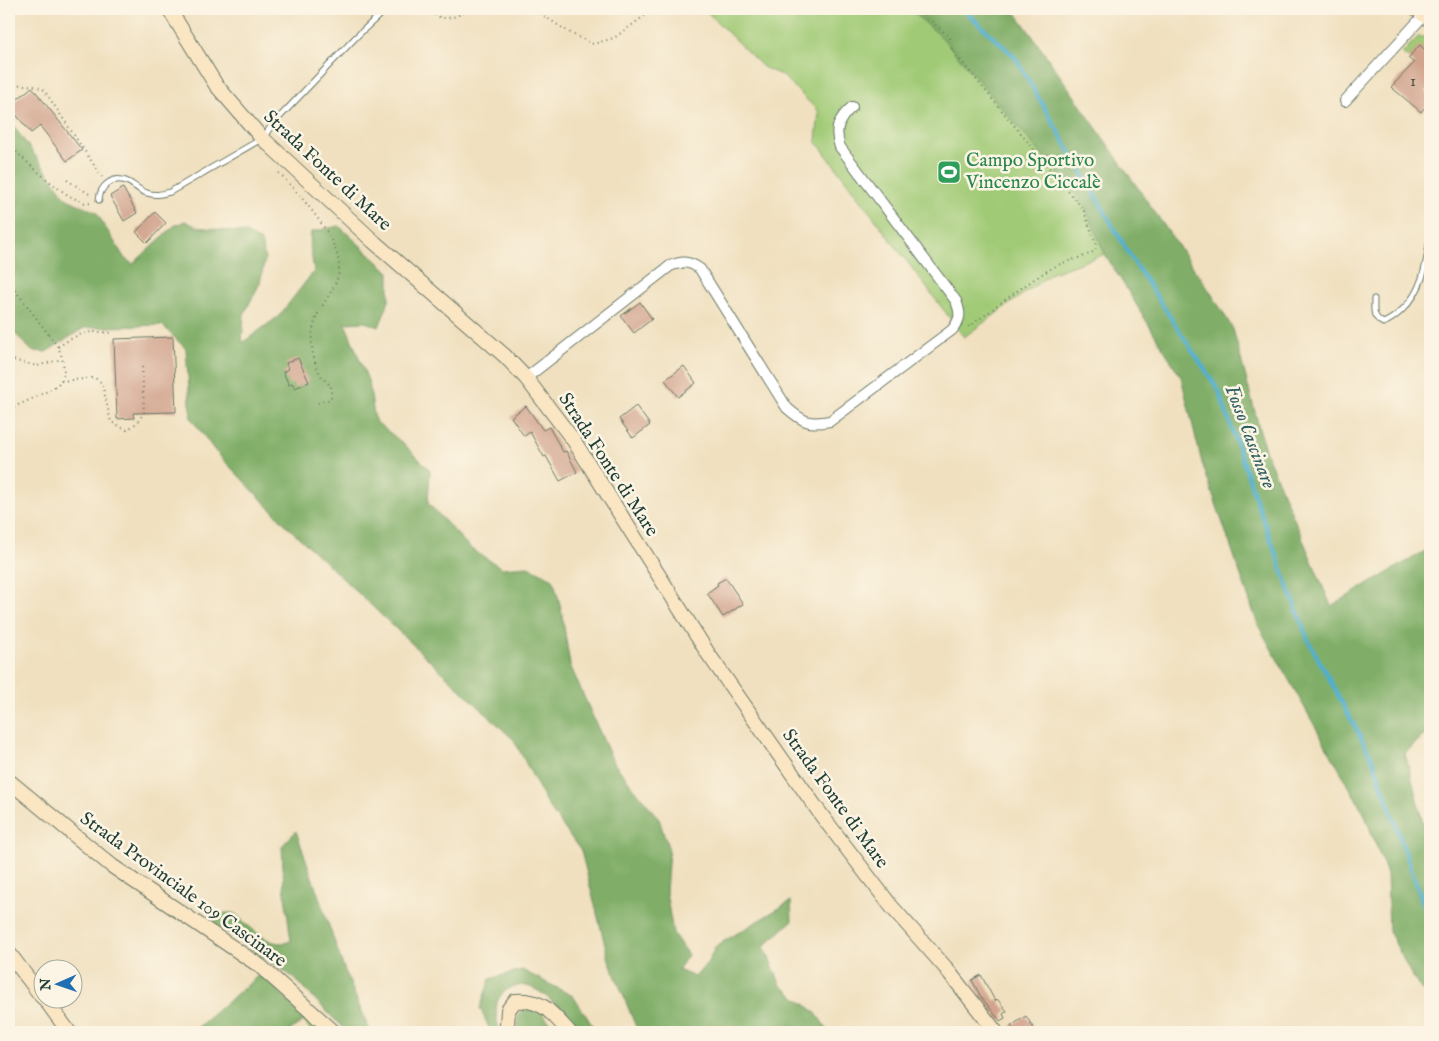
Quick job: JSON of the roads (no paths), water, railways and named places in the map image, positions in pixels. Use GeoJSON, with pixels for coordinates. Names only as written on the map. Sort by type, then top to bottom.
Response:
{"type":"FeatureCollection","features":[{"type":"Feature","properties":{"kind":"street","name":"Strada Fonte di Mare"},"geometry":{"type":"LineString","coordinates":[[169,9],[216,85],[263,138],[373,240],[505,356],[526,378],[574,441],[709,655],[822,816],[891,906],[945,967],[996,1032]]}},
{"type":"Feature","properties":{"kind":"street"},"geometry":{"type":"LineString","coordinates":[[1346,101],[1424,14]]}},
{"type":"Feature","properties":{"kind":"street"},"geometry":{"type":"LineString","coordinates":[[526,378],[670,266],[681,262],[692,262],[700,269],[787,408],[800,419],[815,424],[830,420],[952,330],[960,321],[961,313],[956,301],[840,148],[836,138],[838,127],[842,116],[852,108]]}},
{"type":"Feature","properties":{"kind":"street","name":"Strada Provinciale 109 Cascinare"},"geometry":{"type":"LineString","coordinates":[[9,780],[112,866],[260,966],[334,1032]]}},
{"type":"Feature","properties":{"kind":"street"},"geometry":{"type":"LineString","coordinates":[[9,953],[32,983]]}},
{"type":"Feature","properties":{"kind":"street"},"geometry":{"type":"LineString","coordinates":[[510,1032],[507,1025],[508,1010],[515,1001],[526,1000],[540,1004],[552,1012],[569,1032]]}},
{"type":"Feature","properties":{"kind":"street"},"geometry":{"type":"LineString","coordinates":[[51,1008],[69,1032]]}},
{"type":"Feature","properties":{"kind":"lane"},"geometry":{"type":"LineString","coordinates":[[99,200],[99,194],[106,183],[124,180],[145,193],[157,195],[170,192],[263,138],[272,125],[356,37],[386,9]]}},
{"type":"Feature","properties":{"kind":"lane"},"geometry":{"type":"LineString","coordinates":[[1374,300],[1374,313],[1376,318],[1383,323],[1391,320],[1411,302],[1422,284],[1430,238]]}},
{"type":"Feature","properties":{"kind":"waterway","name":"Fosso Cascinare"},"geometry":{"type":"LineString","coordinates":[[963,9],[1015,57],[1132,259],[1219,391],[1256,500],[1308,640],[1373,760],[1430,919]]}},
{"type":"Feature","properties":{"kind":"place","name":"Campo Sportivo Vincenzo Ciccalè"},"geometry":{"type":"Point","coordinates":[949,172]}}]}
